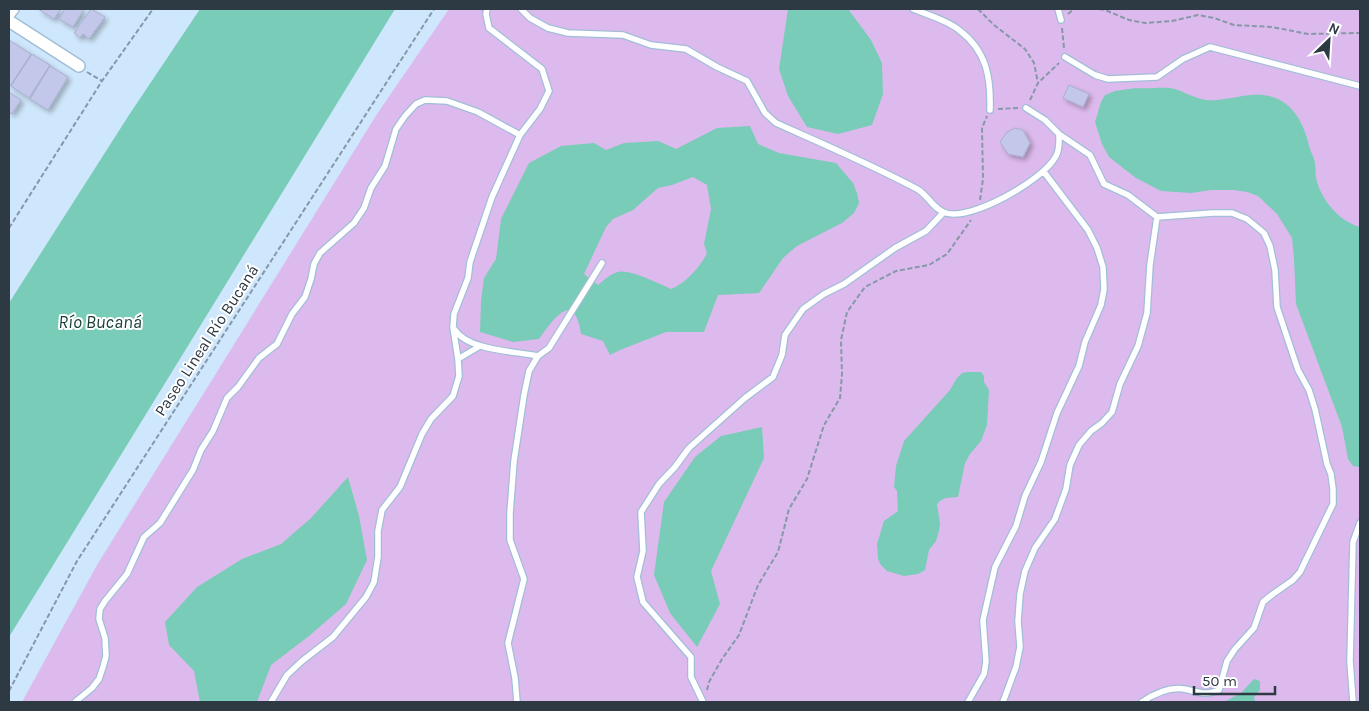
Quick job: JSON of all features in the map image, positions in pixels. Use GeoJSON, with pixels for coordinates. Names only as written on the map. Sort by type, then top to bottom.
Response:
{"type":"FeatureCollection","features":[{"type":"Feature","properties":{"kind":"street"},"geometry":{"type":"LineString","coordinates":[[9,14],[13,9]]}},
{"type":"Feature","properties":{"kind":"street"},"geometry":{"type":"LineString","coordinates":[[9,22],[79,66]]}},
{"type":"Feature","properties":{"kind":"lane"},"geometry":{"type":"LineString","coordinates":[[271,702],[287,676],[302,660],[333,637],[366,597],[374,582],[378,558],[378,531],[382,510],[400,487],[422,434],[431,419],[453,396],[459,376],[453,327],[454,314],[468,278],[470,262],[492,197],[520,135],[540,109],[549,91],[542,69],[489,28],[486,14],[487,9]]}},
{"type":"Feature","properties":{"kind":"lane"},"geometry":{"type":"LineString","coordinates":[[521,9],[530,18],[548,28],[568,33],[623,35],[651,46],[686,49],[717,67],[747,81],[765,112],[776,123],[919,190],[943,213],[953,215],[978,210],[1044,172],[1056,157],[1059,149],[1059,134]]}},
{"type":"Feature","properties":{"kind":"lane"},"geometry":{"type":"LineString","coordinates":[[913,9],[959,30],[972,43],[988,71],[990,110]]}},
{"type":"Feature","properties":{"kind":"lane"},"geometry":{"type":"LineString","coordinates":[[1058,9],[1061,20]]}},
{"type":"Feature","properties":{"kind":"lane"},"geometry":{"type":"LineString","coordinates":[[1065,57],[1095,75],[1108,78],[1157,78],[1183,59],[1210,47],[1360,86]]}},
{"type":"Feature","properties":{"kind":"lane"},"geometry":{"type":"LineString","coordinates":[[76,702],[100,679],[106,656],[105,638],[98,619],[105,601],[127,574],[144,537],[160,523],[193,470],[227,398],[238,387],[259,358],[277,344],[292,314],[305,297],[314,264],[320,253],[354,223],[364,208],[371,188],[385,166],[396,129],[405,116],[416,104],[425,100],[447,101],[478,112],[505,125],[512,132],[520,135]]}},
{"type":"Feature","properties":{"kind":"lane"},"geometry":{"type":"LineString","coordinates":[[1026,108],[1045,120],[1059,134],[1090,155],[1104,184],[1128,195],[1157,217],[1213,212],[1232,213],[1247,219],[1264,233],[1270,246],[1275,270],[1277,307],[1298,370],[1309,390],[1327,464],[1332,474],[1333,504],[1300,572],[1293,580],[1264,602],[1254,628],[1235,649],[1227,662],[1219,690],[1210,694],[1196,694],[1182,689],[1155,693],[1142,702]]}},
{"type":"Feature","properties":{"kind":"lane"},"geometry":{"type":"LineString","coordinates":[[968,702],[984,674],[986,662],[983,620],[995,567],[1016,526],[1025,496],[1101,305],[1104,289],[1103,267],[1094,242],[1074,210],[1044,172]]}},
{"type":"Feature","properties":{"kind":"lane"},"geometry":{"type":"LineString","coordinates":[[703,702],[692,676],[691,657],[643,602],[637,577],[643,551],[641,512],[659,484],[689,448],[745,398],[773,377],[782,355],[785,335],[803,309],[824,294],[844,284],[895,248],[926,231],[943,213]]}},
{"type":"Feature","properties":{"kind":"lane"},"geometry":{"type":"LineString","coordinates":[[1003,702],[1016,667],[1020,646],[1018,621],[1020,594],[1025,571],[1035,548],[1055,519],[1066,489],[1070,466],[1079,445],[1112,412],[1120,384],[1138,346],[1147,313],[1150,265],[1157,217]]}},
{"type":"Feature","properties":{"kind":"lane"},"geometry":{"type":"LineString","coordinates":[[517,702],[516,678],[508,644],[524,579],[510,540],[510,513],[514,461],[524,395],[529,371],[538,356],[549,348],[602,263]]}},
{"type":"Feature","properties":{"kind":"lane"},"geometry":{"type":"LineString","coordinates":[[453,327],[459,336],[480,346],[538,356]]}},
{"type":"Feature","properties":{"kind":"lane"},"geometry":{"type":"LineString","coordinates":[[458,359],[480,346]]}},
{"type":"Feature","properties":{"kind":"lane"},"geometry":{"type":"LineString","coordinates":[[1352,702],[1350,661],[1353,542],[1360,523]]}},
{"type":"Feature","properties":{"kind":"path"},"geometry":{"type":"LineString","coordinates":[[9,228],[102,81],[153,9]]}},
{"type":"Feature","properties":{"kind":"path","name":"Paseo Lineal Río Bucaná"},"geometry":{"type":"LineString","coordinates":[[9,691],[77,561],[434,9]]}},
{"type":"Feature","properties":{"kind":"path"},"geometry":{"type":"LineString","coordinates":[[978,9],[994,25],[1025,49],[1034,63],[1038,83]]}},
{"type":"Feature","properties":{"kind":"path"},"geometry":{"type":"LineString","coordinates":[[707,696],[709,682],[722,658],[739,635],[758,585],[778,552],[789,509],[807,479],[824,425],[840,398],[842,374],[841,340],[848,312],[865,287],[896,271],[930,265],[947,254],[978,210],[983,179],[982,128],[990,110],[1026,108],[1038,83],[1065,57],[1061,20],[1074,9]]}},
{"type":"Feature","properties":{"kind":"path"},"geometry":{"type":"LineString","coordinates":[[1099,9],[1129,20],[1145,23],[1172,21],[1198,15],[1234,25],[1272,27],[1308,34],[1360,33]]}},
{"type":"Feature","properties":{"kind":"path"},"geometry":{"type":"LineString","coordinates":[[79,66],[102,81]]}},
{"type":"Feature","properties":{"kind":"shaded area"},"geometry":{"type":"Polygon","coordinates":[[[449,9],[1360,9],[1360,702],[22,702],[97,565],[377,114],[449,9]]]}},
{"type":"Feature","properties":{"kind":"water","name":"Río Bucaná"},"geometry":{"type":"Polygon","coordinates":[[[200,9],[395,9],[9,637],[9,303],[129,115],[200,9]]]}},
{"type":"Feature","properties":{"kind":"water"},"geometry":{"type":"Polygon","coordinates":[[[788,9],[848,9],[871,40],[882,63],[883,94],[872,125],[838,134],[807,127],[788,96],[779,69],[788,9]]]}},
{"type":"Feature","properties":{"kind":"water"},"geometry":{"type":"Polygon","coordinates":[[[1136,88],[1170,88],[1207,100],[1251,95],[1269,96],[1285,103],[1300,120],[1314,159],[1316,178],[1322,194],[1338,215],[1360,227],[1360,467],[1353,466],[1348,459],[1342,427],[1296,304],[1292,238],[1277,214],[1258,196],[1247,192],[1234,190],[1211,190],[1191,193],[1161,191],[1136,178],[1109,157],[1102,144],[1095,122],[1101,102],[1105,95],[1115,91],[1136,88]]]}},
{"type":"Feature","properties":{"kind":"water"},"geometry":{"type":"Polygon","coordinates":[[[750,126],[758,144],[779,153],[836,163],[853,183],[857,193],[859,203],[854,213],[842,223],[797,246],[783,258],[759,293],[718,295],[704,332],[666,332],[610,355],[603,341],[581,334],[578,320],[568,310],[550,324],[539,339],[513,342],[480,332],[484,278],[496,259],[501,219],[529,163],[561,146],[594,143],[606,150],[624,143],[658,141],[676,149],[717,128],[750,126]],[[693,177],[658,188],[633,210],[613,219],[606,227],[584,274],[598,285],[607,277],[618,272],[644,277],[671,289],[682,283],[697,269],[707,253],[704,244],[711,209],[707,185],[693,177]]]}},
{"type":"Feature","properties":{"kind":"water"},"geometry":{"type":"Polygon","coordinates":[[[981,372],[989,390],[987,425],[981,441],[965,463],[958,497],[944,499],[937,504],[940,523],[939,531],[936,541],[929,550],[925,570],[918,574],[904,576],[887,571],[878,559],[877,544],[884,521],[898,511],[897,491],[894,487],[896,466],[904,441],[950,390],[957,378],[962,373],[981,372]]]}},
{"type":"Feature","properties":{"kind":"water"},"geometry":{"type":"Polygon","coordinates":[[[762,427],[764,458],[711,571],[720,604],[697,647],[670,613],[654,575],[664,502],[695,457],[721,436],[762,427]]]}},
{"type":"Feature","properties":{"kind":"water"},"geometry":{"type":"Polygon","coordinates":[[[348,477],[359,516],[367,560],[346,604],[271,665],[257,702],[200,702],[194,671],[169,645],[165,622],[197,587],[242,559],[281,544],[311,518],[348,477]]]}},
{"type":"Feature","properties":{"kind":"water"},"geometry":{"type":"Polygon","coordinates":[[[1254,679],[1260,681],[1260,690],[1254,697],[1255,702],[1224,702],[1241,693],[1254,679]]]}},
{"type":"Feature","properties":{"kind":"building"},"geometry":{"type":"Polygon","coordinates":[[[38,9],[61,9],[54,19],[38,9]]]}},
{"type":"Feature","properties":{"kind":"building"},"geometry":{"type":"Polygon","coordinates":[[[65,9],[84,9],[73,27],[59,19],[65,9]]]}},
{"type":"Feature","properties":{"kind":"building"},"geometry":{"type":"Polygon","coordinates":[[[91,9],[105,17],[89,39],[83,34],[80,38],[74,33],[91,9]]]}},
{"type":"Feature","properties":{"kind":"building"},"geometry":{"type":"Polygon","coordinates":[[[9,40],[31,54],[11,85],[9,84],[9,40]]]}},
{"type":"Feature","properties":{"kind":"building"},"geometry":{"type":"Polygon","coordinates":[[[32,54],[50,65],[29,98],[11,86],[32,54]]]}},
{"type":"Feature","properties":{"kind":"building"},"geometry":{"type":"Polygon","coordinates":[[[50,66],[68,77],[48,110],[30,99],[50,66]]]}},
{"type":"Feature","properties":{"kind":"building"},"geometry":{"type":"Polygon","coordinates":[[[1069,85],[1089,94],[1083,107],[1063,98],[1069,85]]]}},
{"type":"Feature","properties":{"kind":"building"},"geometry":{"type":"Polygon","coordinates":[[[9,92],[21,100],[12,114],[9,112],[9,92]]]}},
{"type":"Feature","properties":{"kind":"building"},"geometry":{"type":"Polygon","coordinates":[[[1015,128],[1023,130],[1030,143],[1023,157],[1008,154],[1000,142],[1007,132],[1015,128]]]}}]}
